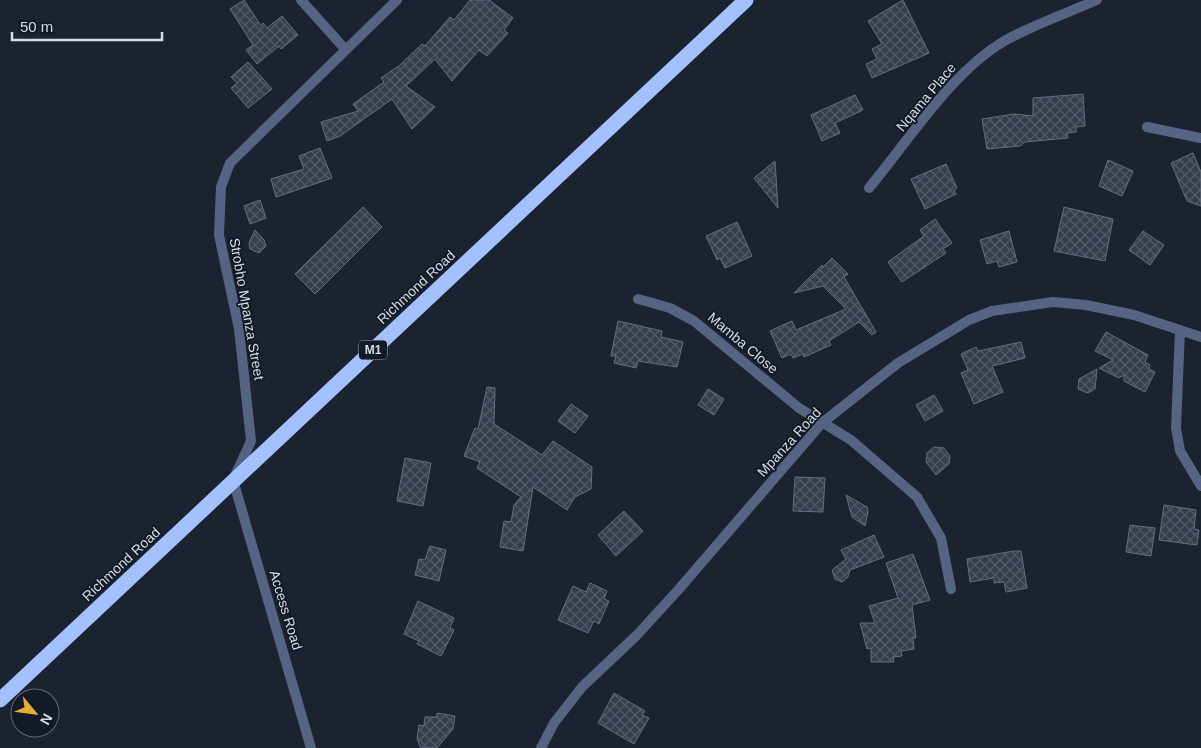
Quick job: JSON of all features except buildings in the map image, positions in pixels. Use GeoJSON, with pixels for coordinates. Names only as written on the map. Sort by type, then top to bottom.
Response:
{"type":"FeatureCollection","features":[{"type":"Feature","properties":{"kind":"highway","name":"Richmond Road"},"geometry":{"type":"LineString","coordinates":[[0,700],[746,0]]}},
{"type":"Feature","properties":{"kind":"street"},"geometry":{"type":"LineString","coordinates":[[301,0],[345,49]]}},
{"type":"Feature","properties":{"kind":"street","name":"Strobho Mpanza Street"},"geometry":{"type":"LineString","coordinates":[[233,480],[251,441],[239,329],[219,235],[221,187],[230,164],[397,0]]}},
{"type":"Feature","properties":{"kind":"street","name":"Nqama Place"},"geometry":{"type":"LineString","coordinates":[[870,188],[955,80],[982,56],[1006,40],[1097,0]]}},
{"type":"Feature","properties":{"kind":"street"},"geometry":{"type":"LineString","coordinates":[[1147,127],[1201,138]]}},
{"type":"Feature","properties":{"kind":"street","name":"Mamba Close"},"geometry":{"type":"LineString","coordinates":[[638,300],[670,308],[694,321],[799,408],[851,440],[923,505],[942,538],[951,589]]}},
{"type":"Feature","properties":{"kind":"street","name":"Mpanza Road"},"geometry":{"type":"LineString","coordinates":[[541,748],[554,723],[582,687],[637,634],[679,589],[822,423],[898,363],[969,320],[992,311],[1053,302],[1086,305],[1134,315],[1201,337]]}},
{"type":"Feature","properties":{"kind":"street"},"geometry":{"type":"LineString","coordinates":[[1180,330],[1176,428],[1180,451],[1201,486]]}},
{"type":"Feature","properties":{"kind":"street","name":"Access Road"},"geometry":{"type":"LineString","coordinates":[[233,480],[311,748]]}}]}
